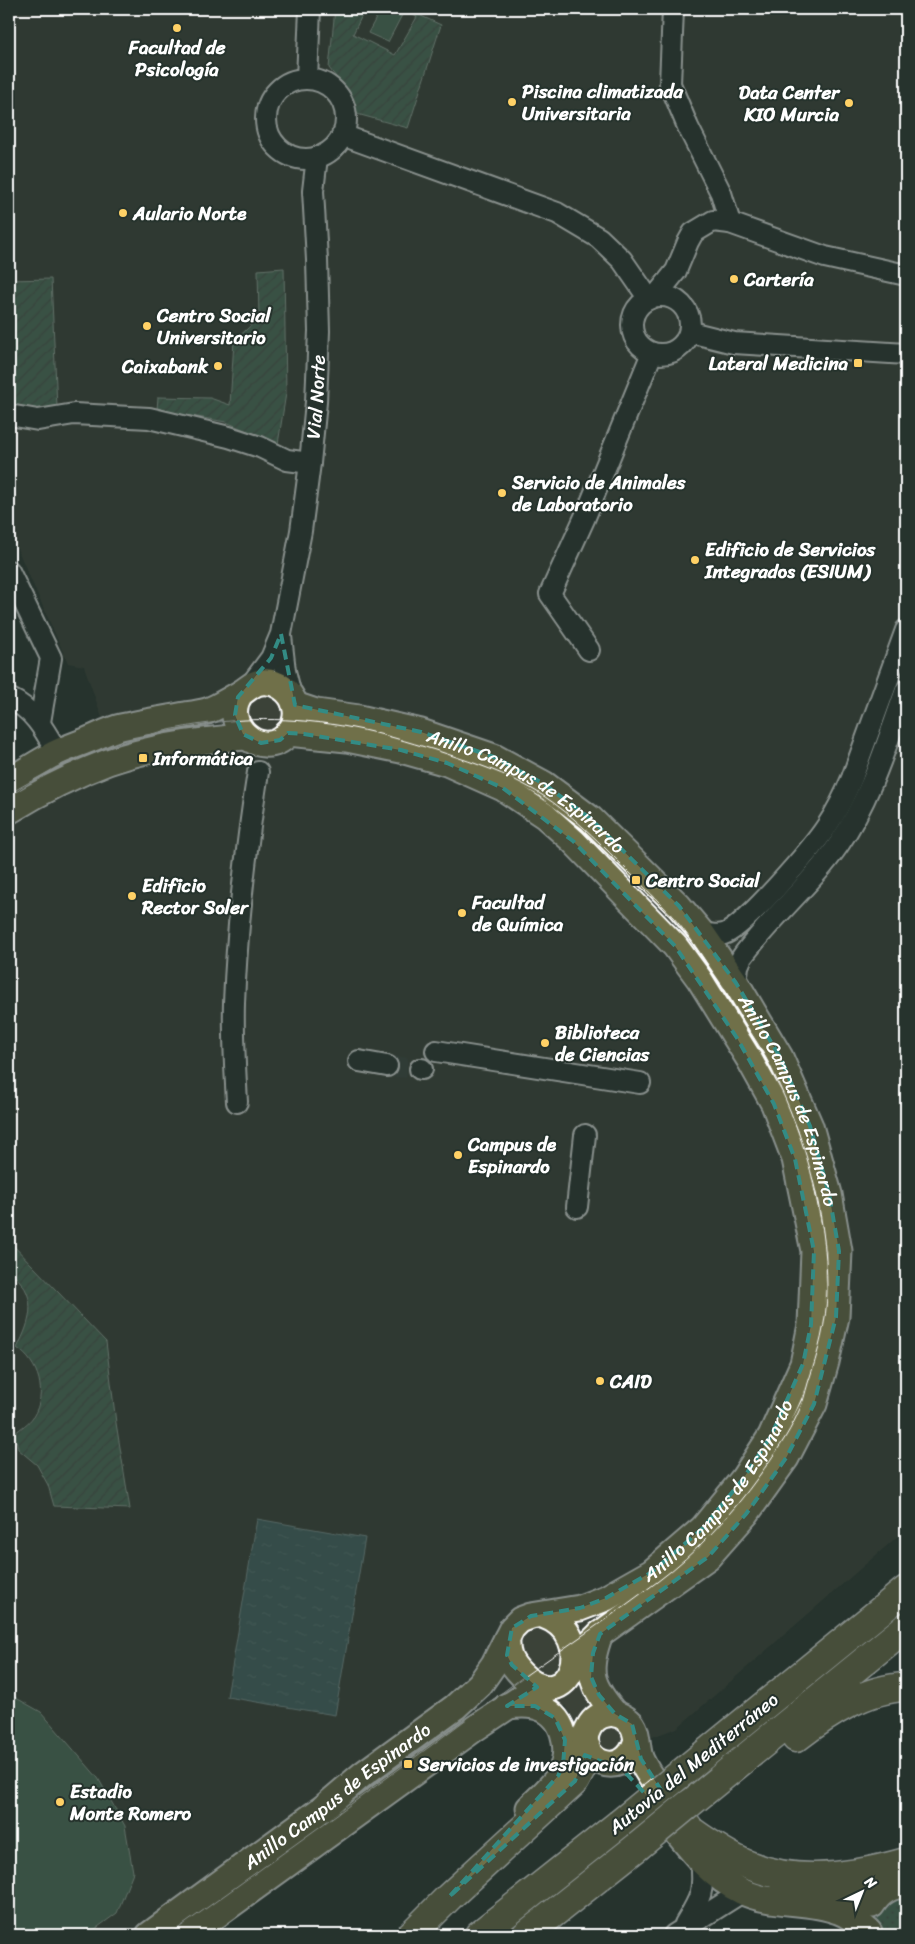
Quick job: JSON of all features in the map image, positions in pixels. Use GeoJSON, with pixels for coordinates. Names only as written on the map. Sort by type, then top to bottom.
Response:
{"type":"FeatureCollection","features":[{"type":"Feature","properties":{"kind":"highway","name":"Autovía del Mediterráneo"},"geometry":{"type":"LineString","coordinates":[[479,1935],[619,1824],[906,1590]]}},
{"type":"Feature","properties":{"kind":"highway","name":"Autovía del Mediterráneo"},"geometry":{"type":"LineString","coordinates":[[526,1935],[689,1804],[724,1785],[906,1627]]}},
{"type":"Feature","properties":{"kind":"highway"},"geometry":{"type":"LineString","coordinates":[[724,1785],[830,1714],[866,1695],[883,1690],[906,1687]]}},
{"type":"Feature","properties":{"kind":"highway"},"geometry":{"type":"LineString","coordinates":[[410,1935],[575,1781],[582,1768],[586,1742]]}},
{"type":"Feature","properties":{"kind":"highway"},"geometry":{"type":"LineString","coordinates":[[694,1833],[728,1856],[749,1866],[787,1875],[836,1875],[876,1870],[906,1862]]}},
{"type":"Feature","properties":{"kind":"main road","name":"Anillo Campus de Espinardo"},"geometry":{"type":"LineString","coordinates":[[9,781],[57,752],[120,727],[207,711],[260,682],[271,682],[281,686],[293,700],[316,712],[359,718],[421,732],[494,757],[544,784],[591,820],[679,906],[701,932],[736,983],[780,1057],[810,1126],[829,1194],[839,1251],[836,1317],[814,1404],[786,1458],[746,1514],[708,1557],[600,1634],[574,1663],[564,1682],[544,1687],[507,1706],[189,1935]]}},
{"type":"Feature","properties":{"kind":"main road"},"geometry":{"type":"LineString","coordinates":[[246,689],[236,703],[235,715],[238,726],[246,737]]}},
{"type":"Feature","properties":{"kind":"main road"},"geometry":{"type":"LineString","coordinates":[[9,811],[72,777],[109,762],[150,751],[213,739],[246,737],[261,743],[272,743],[280,740],[288,733],[296,720],[293,700]]}},
{"type":"Feature","properties":{"kind":"main road","name":"Anillo Campus de Espinardo"},"geometry":{"type":"LineString","coordinates":[[149,1935],[323,1808],[363,1774],[456,1707],[480,1684],[494,1664],[512,1628],[520,1620],[532,1616],[580,1608],[606,1598],[652,1572],[703,1528],[743,1479],[771,1436],[803,1364],[812,1325],[814,1250],[795,1159],[774,1104],[737,1038],[696,973],[675,946],[573,841],[545,816],[503,788],[447,763],[402,750],[347,739],[288,733]]}},
{"type":"Feature","properties":{"kind":"main road"},"geometry":{"type":"LineString","coordinates":[[543,1615],[553,1619],[565,1631],[571,1642],[574,1663],[587,1698],[611,1714],[624,1717],[632,1724],[636,1733],[636,1743],[641,1758],[649,1774],[703,1846],[722,1864],[746,1877],[784,1886],[853,1895],[882,1892],[890,1888],[906,1885]]}},
{"type":"Feature","properties":{"kind":"main road"},"geometry":{"type":"LineString","coordinates":[[600,1634],[593,1652],[591,1677],[611,1714]]}},
{"type":"Feature","properties":{"kind":"main road"},"geometry":{"type":"LineString","coordinates":[[507,1638],[506,1649],[512,1665],[524,1677],[544,1687],[566,1706],[586,1742],[590,1754],[597,1760],[605,1764],[614,1764],[628,1758],[636,1743]]}},
{"type":"Feature","properties":{"kind":"main road"},"geometry":{"type":"LineString","coordinates":[[449,1897],[558,1776],[563,1765],[566,1750],[565,1740],[562,1729],[555,1718],[547,1711],[535,1706],[507,1706]]}},
{"type":"Feature","properties":{"kind":"main road"},"geometry":{"type":"LineString","coordinates":[[586,1742],[587,1730],[592,1722],[598,1717],[611,1714]]}},
{"type":"Feature","properties":{"kind":"main road"},"geometry":{"type":"LineString","coordinates":[[614,1764],[636,1781],[701,1861],[715,1874],[742,1892],[778,1901],[814,1905],[839,1911],[851,1917],[870,1934]]}},
{"type":"Feature","properties":{"kind":"main road"},"geometry":{"type":"LineString","coordinates":[[870,1934],[869,1915],[876,1899],[882,1892]]}},
{"type":"Feature","properties":{"kind":"street"},"geometry":{"type":"LineString","coordinates":[[307,78],[307,40],[310,9]]}},
{"type":"Feature","properties":{"kind":"street"},"geometry":{"type":"LineString","coordinates":[[673,9],[670,84],[721,193],[730,222]]}},
{"type":"Feature","properties":{"kind":"street"},"geometry":{"type":"LineString","coordinates":[[307,78],[321,82],[332,89],[341,100],[345,114],[342,135],[336,145],[328,152],[317,157],[302,159],[288,155],[276,146],[268,134],[265,119],[268,105],[277,91],[290,82],[307,78]]}},
{"type":"Feature","properties":{"kind":"street"},"geometry":{"type":"LineString","coordinates":[[342,135],[557,213],[599,238],[622,260],[653,297]]}},
{"type":"Feature","properties":{"kind":"street","name":"Vial Norte"},"geometry":{"type":"LineString","coordinates":[[246,689],[271,658],[281,634],[301,531],[316,402],[319,331],[318,260],[313,191],[317,157]]}},
{"type":"Feature","properties":{"kind":"street"},"geometry":{"type":"LineString","coordinates":[[734,343],[664,354],[652,353],[641,346],[634,335],[632,327],[636,310],[653,297],[676,271],[693,233],[713,220],[730,222],[825,257],[906,275]]}},
{"type":"Feature","properties":{"kind":"street"},"geometry":{"type":"LineString","coordinates":[[676,271],[679,302]]}},
{"type":"Feature","properties":{"kind":"street"},"geometry":{"type":"LineString","coordinates":[[653,297],[668,297],[679,302],[689,315],[690,332],[685,343],[676,351]]}},
{"type":"Feature","properties":{"kind":"street"},"geometry":{"type":"LineString","coordinates":[[690,332],[734,343],[906,354]]}},
{"type":"Feature","properties":{"kind":"street"},"geometry":{"type":"LineString","coordinates":[[589,650],[550,594],[585,517],[652,353]]}},
{"type":"Feature","properties":{"kind":"street"},"geometry":{"type":"LineString","coordinates":[[9,415],[38,420],[74,414],[149,418],[229,437],[260,447],[287,460],[310,463]]}},
{"type":"Feature","properties":{"kind":"street"},"geometry":{"type":"LineString","coordinates":[[9,571],[51,658],[40,722]]}},
{"type":"Feature","properties":{"kind":"street","name":"Vial Norte"},"geometry":{"type":"LineString","coordinates":[[281,634],[285,671],[293,700]]}},
{"type":"Feature","properties":{"kind":"street"},"geometry":{"type":"LineString","coordinates":[[701,932],[716,935],[735,929],[794,866],[827,826],[845,794],[905,636]]}},
{"type":"Feature","properties":{"kind":"street"},"geometry":{"type":"LineString","coordinates":[[736,983],[738,966],[742,957],[838,845],[862,804],[906,690]]}},
{"type":"Feature","properties":{"kind":"street"},"geometry":{"type":"LineString","coordinates":[[9,698],[17,702],[40,722],[57,752]]}},
{"type":"Feature","properties":{"kind":"street"},"geometry":{"type":"LineString","coordinates":[[237,1102],[234,1040],[235,978],[246,860],[258,772]]}},
{"type":"Feature","properties":{"kind":"street"},"geometry":{"type":"LineString","coordinates":[[436,1051],[640,1083]]}},
{"type":"Feature","properties":{"kind":"street"},"geometry":{"type":"LineString","coordinates":[[359,1061],[387,1066]]}},
{"type":"Feature","properties":{"kind":"street"},"geometry":{"type":"LineString","coordinates":[[577,1207],[585,1135]]}},
{"type":"Feature","properties":{"kind":"street"},"geometry":{"type":"LineString","coordinates":[[678,1932],[700,1900],[704,1879],[701,1861]]}},
{"type":"Feature","properties":{"kind":"street"},"geometry":{"type":"LineString","coordinates":[[678,1932],[742,1892]]}},
{"type":"Feature","properties":{"kind":"highlighted area"},"geometry":{"type":"Polygon","coordinates":[[[281,634],[295,705],[421,732],[494,757],[544,784],[591,819],[679,906],[736,983],[780,1057],[810,1126],[829,1194],[839,1251],[836,1317],[814,1404],[786,1458],[746,1514],[708,1557],[600,1634],[593,1653],[591,1677],[599,1695],[615,1714],[632,1724],[641,1759],[661,1790],[650,1799],[623,1770],[585,1755],[575,1781],[449,1897],[558,1776],[563,1765],[565,1740],[555,1718],[535,1706],[507,1706],[537,1687],[512,1665],[507,1655],[512,1628],[531,1616],[580,1608],[606,1598],[652,1572],[703,1528],[743,1479],[771,1436],[803,1364],[811,1325],[814,1251],[795,1159],[774,1104],[737,1038],[675,946],[573,841],[503,788],[447,763],[401,750],[304,734],[288,733],[280,740],[261,743],[243,734],[235,715],[238,697],[271,658],[281,634]]]}},
{"type":"Feature","properties":{"kind":"shaded area","name":"Campus de Espinardo"},"geometry":{"type":"Polygon","coordinates":[[[9,9],[906,9],[906,1529],[677,1728],[636,1743],[620,1763],[585,1738],[566,1706],[547,1711],[524,1705],[189,1935],[9,1935],[9,781],[107,732],[84,666],[68,663],[9,530],[9,9]]]}},
{"type":"Feature","properties":{"kind":"green space"},"geometry":{"type":"Polygon","coordinates":[[[335,9],[365,9],[353,34],[395,55],[417,17],[400,9],[406,9],[441,25],[408,128],[357,114],[350,95],[329,68],[335,9]]]}},
{"type":"Feature","properties":{"kind":"green space"},"geometry":{"type":"Polygon","coordinates":[[[381,9],[389,9],[402,15],[388,42],[368,33],[381,9]]]}},
{"type":"Feature","properties":{"kind":"green space"},"geometry":{"type":"Polygon","coordinates":[[[284,268],[286,393],[278,444],[226,422],[157,410],[158,397],[210,398],[230,405],[234,341],[259,318],[258,270],[284,268]]]}},
{"type":"Feature","properties":{"kind":"green space"},"geometry":{"type":"Polygon","coordinates":[[[51,279],[57,407],[27,412],[9,404],[9,280],[51,279]]]}},
{"type":"Feature","properties":{"kind":"green space"},"geometry":{"type":"Polygon","coordinates":[[[9,1241],[106,1342],[116,1423],[130,1509],[54,1506],[48,1485],[37,1465],[18,1449],[15,1433],[33,1417],[38,1408],[40,1389],[36,1370],[25,1354],[17,1348],[26,1327],[30,1307],[25,1289],[9,1271],[9,1241]]]}},
{"type":"Feature","properties":{"kind":"green space","name":"Estadio Monte Romero"},"geometry":{"type":"Polygon","coordinates":[[[9,1694],[41,1712],[98,1778],[125,1826],[133,1872],[117,1913],[87,1935],[9,1935],[9,1694]]]}},
{"type":"Feature","properties":{"kind":"green space"},"geometry":{"type":"Polygon","coordinates":[[[906,1894],[906,1935],[881,1935],[878,1917],[881,1908],[896,1897],[906,1894]]]}},
{"type":"Feature","properties":{"kind":"water"},"geometry":{"type":"Polygon","coordinates":[[[257,1519],[365,1538],[335,1715],[227,1697],[257,1519]]]}},
{"type":"Feature","properties":{"kind":"tunnel"},"geometry":{"type":"LineString","coordinates":[[387,1066],[420,1069]]}},
{"type":"Feature","properties":{"kind":"tram line"},"geometry":{"type":"LineString","coordinates":[[9,794],[48,772],[89,754],[131,740],[175,729],[219,722],[263,719],[308,721],[373,732],[469,761],[502,774],[538,792],[566,812],[592,835],[668,911],[697,948],[758,1044],[779,1085],[802,1141],[823,1229],[827,1302],[824,1326],[801,1406],[790,1430],[770,1461],[737,1505],[712,1533],[685,1559],[640,1595],[519,1680],[389,1777],[169,1935]]}},
{"type":"Feature","properties":{"kind":"place","name":"Facultad de Psicología"},"geometry":{"type":"Point","coordinates":[177,28]}},
{"type":"Feature","properties":{"kind":"place","name":"Piscina climatizada Universitaria"},"geometry":{"type":"Point","coordinates":[512,102]}},
{"type":"Feature","properties":{"kind":"place","name":"Data Center KIO Murcia"},"geometry":{"type":"Point","coordinates":[849,103]}},
{"type":"Feature","properties":{"kind":"place","name":"Aulario Norte"},"geometry":{"type":"Point","coordinates":[123,213]}},
{"type":"Feature","properties":{"kind":"place","name":"Cartería"},"geometry":{"type":"Point","coordinates":[734,279]}},
{"type":"Feature","properties":{"kind":"place","name":"Centro Social Universitario"},"geometry":{"type":"Point","coordinates":[147,326]}},
{"type":"Feature","properties":{"kind":"place","name":"Lateral Medicina"},"geometry":{"type":"Point","coordinates":[858,363]}},
{"type":"Feature","properties":{"kind":"place","name":"Caixabank"},"geometry":{"type":"Point","coordinates":[218,366]}},
{"type":"Feature","properties":{"kind":"place","name":"Servicio de Animales de Laboratorio"},"geometry":{"type":"Point","coordinates":[502,493]}},
{"type":"Feature","properties":{"kind":"place","name":"Edificio de Servicios Integrados (ESIUM)"},"geometry":{"type":"Point","coordinates":[695,560]}},
{"type":"Feature","properties":{"kind":"place","name":"Informática"},"geometry":{"type":"Point","coordinates":[143,758]}},
{"type":"Feature","properties":{"kind":"place","name":"Centro Social"},"geometry":{"type":"Point","coordinates":[636,880]}},
{"type":"Feature","properties":{"kind":"place","name":"Edificio Rector Soler"},"geometry":{"type":"Point","coordinates":[132,896]}},
{"type":"Feature","properties":{"kind":"place","name":"Facultad de Química"},"geometry":{"type":"Point","coordinates":[462,913]}},
{"type":"Feature","properties":{"kind":"place","name":"Biblioteca de Ciencias"},"geometry":{"type":"Point","coordinates":[545,1043]}},
{"type":"Feature","properties":{"kind":"place","name":"Campus de Espinardo"},"geometry":{"type":"Point","coordinates":[458,1155]}},
{"type":"Feature","properties":{"kind":"place","name":"CAID"},"geometry":{"type":"Point","coordinates":[600,1381]}},
{"type":"Feature","properties":{"kind":"place","name":"Servicios de investigación"},"geometry":{"type":"Point","coordinates":[408,1764]}},
{"type":"Feature","properties":{"kind":"place","name":"Estadio Monte Romero"},"geometry":{"type":"Point","coordinates":[60,1802]}}]}
